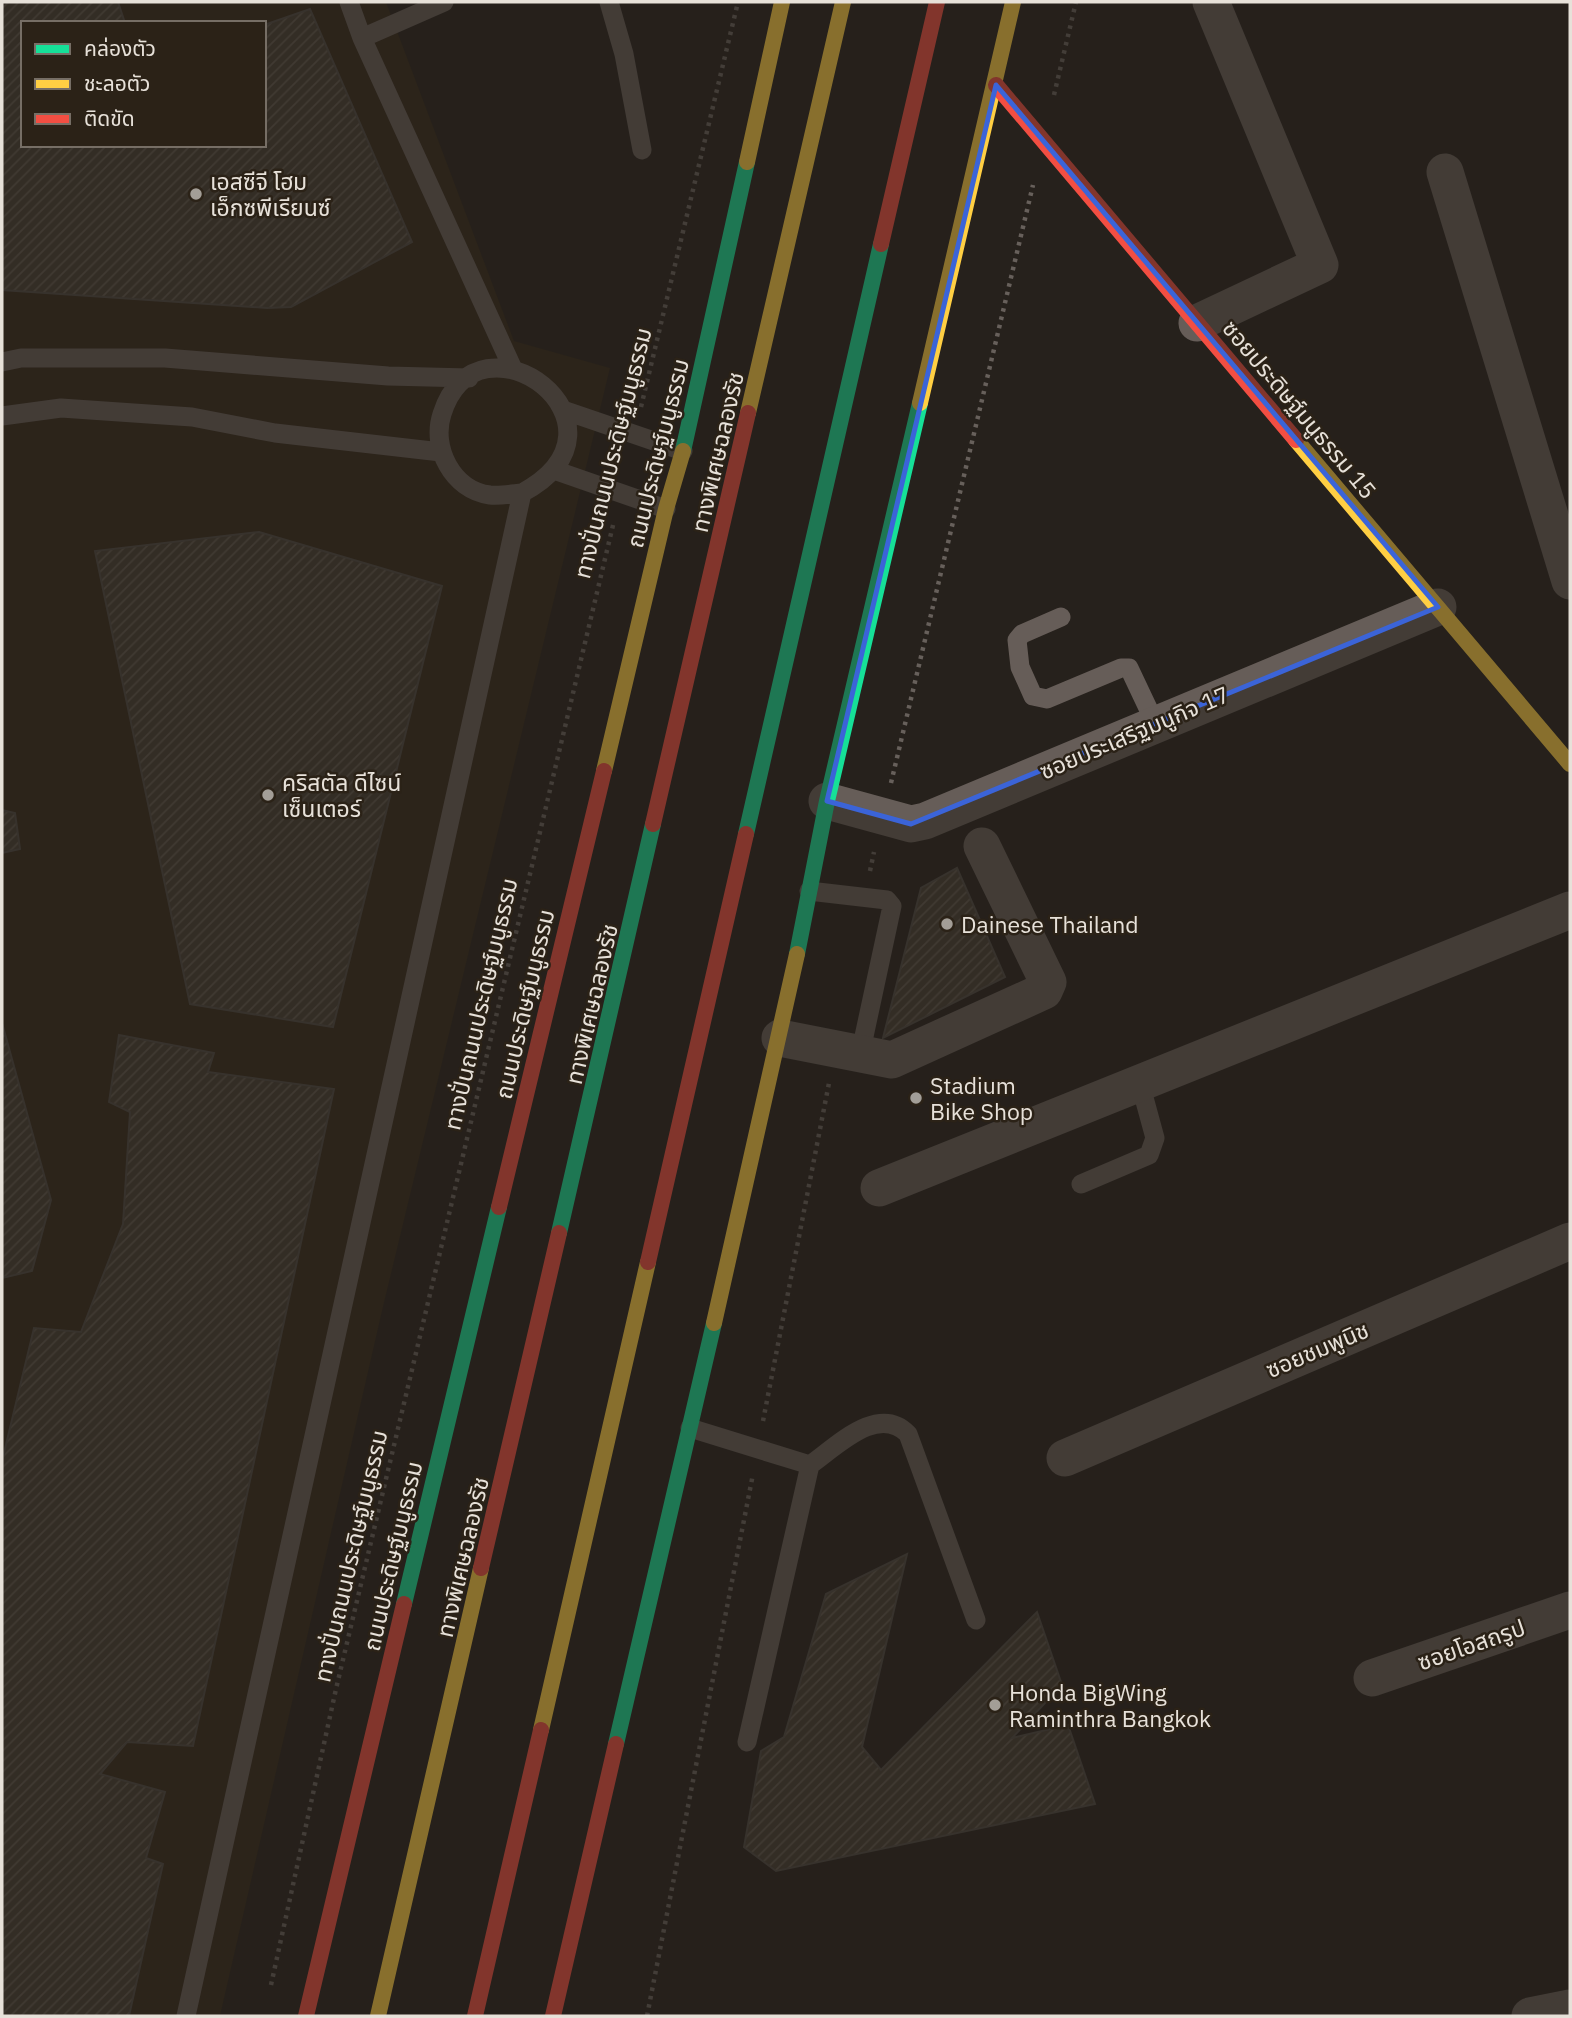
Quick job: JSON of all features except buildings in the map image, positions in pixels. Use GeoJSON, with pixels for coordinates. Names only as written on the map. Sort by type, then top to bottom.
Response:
{"type":"FeatureCollection","features":[{"type":"Feature","properties":{"kind":"main road","name":"ถนนประดิษฐ์มนูธรรม"},"geometry":{"type":"LineString","coordinates":[[306,2016],[666,509],[684,451],[782,2]]}},
{"type":"Feature","properties":{"kind":"main road","name":"ทางพิเศษฉลองรัช"},"geometry":{"type":"LineString","coordinates":[[378,2016],[843,2]]}},
{"type":"Feature","properties":{"kind":"main road"},"geometry":{"type":"LineString","coordinates":[[475,2016],[937,2]]}},
{"type":"Feature","properties":{"kind":"main road"},"geometry":{"type":"LineString","coordinates":[[553,2016],[780,1038],[827,801],[996,85],[1013,2]]}},
{"type":"Feature","properties":{"kind":"main road","name":"ซอยประดิษฐ์มนูธรรม 15"},"geometry":{"type":"LineString","coordinates":[[996,85],[1570,764]]}},
{"type":"Feature","properties":{"kind":"street"},"geometry":{"type":"LineString","coordinates":[[1197,323],[1320,265],[1211,2]]}},
{"type":"Feature","properties":{"kind":"street"},"geometry":{"type":"LineString","coordinates":[[1445,172],[1570,581]]}},
{"type":"Feature","properties":{"kind":"street","name":"ซอยประเสริฐมนูกิจ 17"},"geometry":{"type":"LineString","coordinates":[[827,801],[911,824],[925,821],[1438,607]]}},
{"type":"Feature","properties":{"kind":"street"},"geometry":{"type":"LineString","coordinates":[[780,1038],[892,1060],[1048,987],[1048,982],[982,846]]}},
{"type":"Feature","properties":{"kind":"street"},"geometry":{"type":"LineString","coordinates":[[879,1188],[1570,910]]}},
{"type":"Feature","properties":{"kind":"street","name":"ซอยชมพูนิช"},"geometry":{"type":"LineString","coordinates":[[1065,1458],[1570,1241]]}},
{"type":"Feature","properties":{"kind":"street","name":"ซอยโอสถรูป"},"geometry":{"type":"LineString","coordinates":[[1372,1678],[1570,1610]]}},
{"type":"Feature","properties":{"kind":"street"},"geometry":{"type":"LineString","coordinates":[[1530,2016],[1570,2008]]}},
{"type":"Feature","properties":{"kind":"lane"},"geometry":{"type":"LineString","coordinates":[[349,2],[362,38],[513,369]]}},
{"type":"Feature","properties":{"kind":"lane"},"geometry":{"type":"LineString","coordinates":[[362,38],[444,2]]}},
{"type":"Feature","properties":{"kind":"lane"},"geometry":{"type":"LineString","coordinates":[[610,2],[624,54],[642,150]]}},
{"type":"Feature","properties":{"kind":"lane"},"geometry":{"type":"LineString","coordinates":[[2,362],[21,358],[165,358],[388,376],[469,378]]}},
{"type":"Feature","properties":{"kind":"lane"},"geometry":{"type":"LineString","coordinates":[[513,369],[543,383],[563,410],[567,432],[564,450],[554,470],[542,483],[522,494],[489,495],[468,487],[447,466],[440,452],[439,424],[445,402],[469,378],[486,370],[513,369]]}},
{"type":"Feature","properties":{"kind":"lane"},"geometry":{"type":"LineString","coordinates":[[2,416],[61,408],[192,417],[275,433],[440,452]]}},
{"type":"Feature","properties":{"kind":"lane"},"geometry":{"type":"LineString","coordinates":[[563,410],[684,451]]}},
{"type":"Feature","properties":{"kind":"lane"},"geometry":{"type":"LineString","coordinates":[[554,470],[666,509]]}},
{"type":"Feature","properties":{"kind":"lane"},"geometry":{"type":"LineString","coordinates":[[186,2016],[522,494]]}},
{"type":"Feature","properties":{"kind":"lane"},"geometry":{"type":"LineString","coordinates":[[1061,617],[1022,634],[1017,640],[1020,667],[1033,696],[1046,699],[1121,668],[1129,668],[1155,723]]}},
{"type":"Feature","properties":{"kind":"lane"},"geometry":{"type":"LineString","coordinates":[[809,891],[887,900],[892,906],[860,1055]]}},
{"type":"Feature","properties":{"kind":"lane"},"geometry":{"type":"LineString","coordinates":[[1081,1184],[1149,1155],[1155,1138],[1140,1083]]}},
{"type":"Feature","properties":{"kind":"lane"},"geometry":{"type":"LineString","coordinates":[[747,1742],[810,1465],[870,1426],[888,1422],[908,1434],[976,1620]]}},
{"type":"Feature","properties":{"kind":"lane"},"geometry":{"type":"LineString","coordinates":[[690,1427],[810,1465]]}},
{"type":"Feature","properties":{"kind":"path","name":"ทางปั่นถนนประดิษฐ์มนูธรรม"},"geometry":{"type":"LineString","coordinates":[[635,435],[738,2]]}},
{"type":"Feature","properties":{"kind":"path","name":"ทางปั่นถนนประดิษฐ์มนูธรรม"},"geometry":{"type":"LineString","coordinates":[[270,1989],[336,1689],[621,493]]}},
{"type":"Feature","properties":{"kind":"highlighted area"},"geometry":{"type":"Polygon","coordinates":[[[996,85],[1438,607],[911,824],[827,801],[996,85]]]}},
{"type":"Feature","properties":{"kind":"shaded area"},"geometry":{"type":"Polygon","coordinates":[[[2,2],[386,2],[514,341],[610,368],[382,1311],[220,2016],[2,2016],[2,2]]]}},
{"type":"Feature","properties":{"kind":"traffic: fast"},"geometry":{"type":"LineString","coordinates":[[683,451],[747,162]]}},
{"type":"Feature","properties":{"kind":"traffic: fast"},"geometry":{"type":"LineString","coordinates":[[746,834],[881,244]]}},
{"type":"Feature","properties":{"kind":"traffic: fast"},"geometry":{"type":"LineString","coordinates":[[797,954],[827,801],[920,403]]}},
{"type":"Feature","properties":{"kind":"traffic: fast"},"geometry":{"type":"LineString","coordinates":[[559,1233],[653,824]]}},
{"type":"Feature","properties":{"kind":"traffic: fast"},"geometry":{"type":"LineString","coordinates":[[404,1604],[499,1207]]}},
{"type":"Feature","properties":{"kind":"traffic: fast"},"geometry":{"type":"LineString","coordinates":[[616,1744],[714,1323]]}},
{"type":"Feature","properties":{"kind":"traffic: slow"},"geometry":{"type":"LineString","coordinates":[[747,162],[782,2]]}},
{"type":"Feature","properties":{"kind":"traffic: slow"},"geometry":{"type":"LineString","coordinates":[[748,413],[843,2]]}},
{"type":"Feature","properties":{"kind":"traffic: slow"},"geometry":{"type":"LineString","coordinates":[[920,403],[1013,2]]}},
{"type":"Feature","properties":{"kind":"traffic: slow"},"geometry":{"type":"LineString","coordinates":[[1296,440],[1570,764]]}},
{"type":"Feature","properties":{"kind":"traffic: slow"},"geometry":{"type":"LineString","coordinates":[[604,771],[666,509],[683,451]]}},
{"type":"Feature","properties":{"kind":"traffic: slow"},"geometry":{"type":"LineString","coordinates":[[714,1323],[797,954]]}},
{"type":"Feature","properties":{"kind":"traffic: slow"},"geometry":{"type":"LineString","coordinates":[[541,1730],[648,1262]]}},
{"type":"Feature","properties":{"kind":"traffic: slow"},"geometry":{"type":"LineString","coordinates":[[378,2016],[481,1568]]}},
{"type":"Feature","properties":{"kind":"traffic: jam"},"geometry":{"type":"LineString","coordinates":[[881,244],[937,2]]}},
{"type":"Feature","properties":{"kind":"traffic: jam"},"geometry":{"type":"LineString","coordinates":[[996,85],[1296,440]]}},
{"type":"Feature","properties":{"kind":"traffic: jam"},"geometry":{"type":"LineString","coordinates":[[653,824],[748,413]]}},
{"type":"Feature","properties":{"kind":"traffic: jam"},"geometry":{"type":"LineString","coordinates":[[499,1207],[604,771]]}},
{"type":"Feature","properties":{"kind":"traffic: jam"},"geometry":{"type":"LineString","coordinates":[[648,1262],[746,834]]}},
{"type":"Feature","properties":{"kind":"traffic: jam"},"geometry":{"type":"LineString","coordinates":[[481,1568],[559,1233]]}},
{"type":"Feature","properties":{"kind":"traffic: jam"},"geometry":{"type":"LineString","coordinates":[[306,2016],[404,1604]]}},
{"type":"Feature","properties":{"kind":"traffic: jam"},"geometry":{"type":"LineString","coordinates":[[475,2016],[541,1730]]}},
{"type":"Feature","properties":{"kind":"traffic: jam"},"geometry":{"type":"LineString","coordinates":[[553,2016],[616,1744]]}},
{"type":"Feature","properties":{"kind":"place","name":"เอสซีจี โฮม เอ็กซพีเรียนซ์"},"geometry":{"type":"Point","coordinates":[196,194]}},
{"type":"Feature","properties":{"kind":"place","name":"คริสตัล ดีไซน์ เซ็นเตอร์"},"geometry":{"type":"Point","coordinates":[268,795]}},
{"type":"Feature","properties":{"kind":"place","name":"Dainese Thailand"},"geometry":{"type":"Point","coordinates":[947,924]}},
{"type":"Feature","properties":{"kind":"place","name":"Stadium Bike Shop"},"geometry":{"type":"Point","coordinates":[916,1098]}},
{"type":"Feature","properties":{"kind":"place","name":"Honda BigWing Raminthra Bangkok"},"geometry":{"type":"Point","coordinates":[995,1705]}}]}
